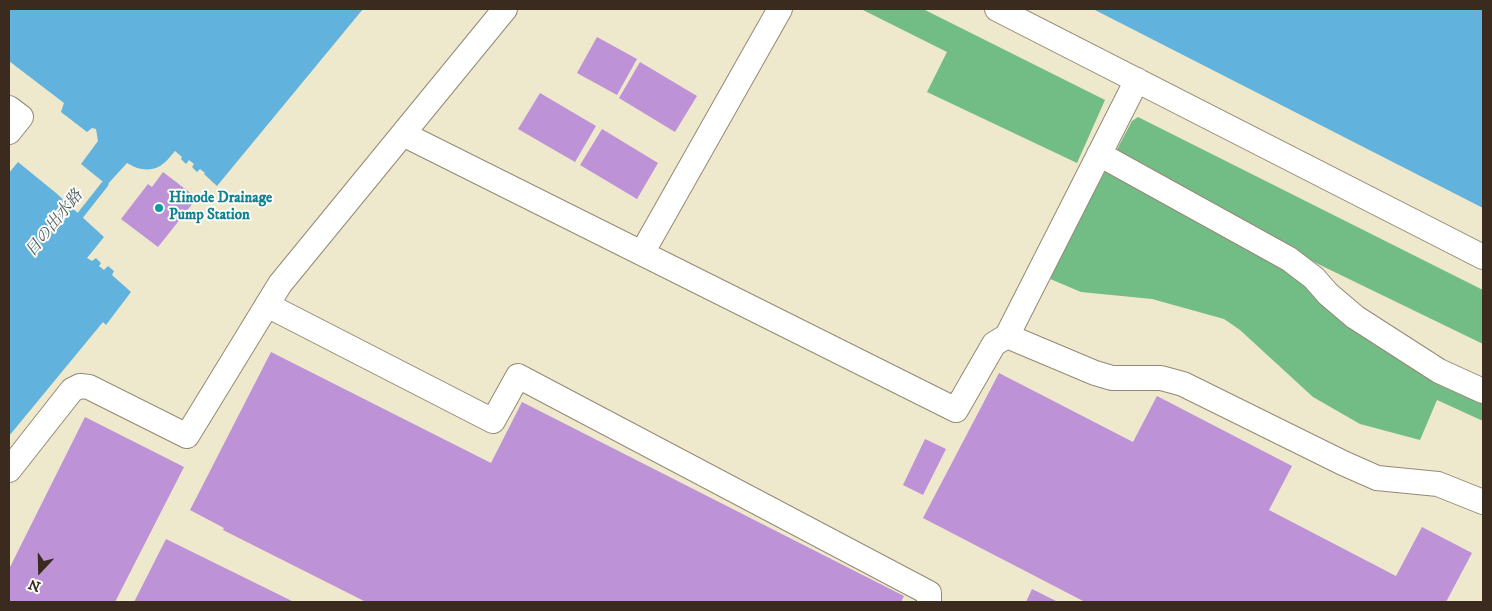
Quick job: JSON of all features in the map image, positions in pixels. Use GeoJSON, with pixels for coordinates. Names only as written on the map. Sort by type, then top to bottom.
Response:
{"type":"FeatureCollection","features":[{"type":"Feature","properties":{"kind":"street"},"geometry":{"type":"LineString","coordinates":[[9,470],[72,390],[80,386],[89,386],[187,436],[280,284],[505,9]]}},
{"type":"Feature","properties":{"kind":"street"},"geometry":{"type":"LineString","coordinates":[[642,253],[780,9]]}},
{"type":"Feature","properties":{"kind":"street"},"geometry":{"type":"LineString","coordinates":[[997,9],[1483,257]]}},
{"type":"Feature","properties":{"kind":"street"},"geometry":{"type":"LineString","coordinates":[[402,134],[956,410],[994,344],[1007,336],[1137,80]]}},
{"type":"Feature","properties":{"kind":"street"},"geometry":{"type":"LineString","coordinates":[[9,108],[21,117],[9,132]]}},
{"type":"Feature","properties":{"kind":"street"},"geometry":{"type":"LineString","coordinates":[[1099,154],[1289,259],[1314,278],[1328,294],[1355,317],[1439,370],[1483,391]]}},
{"type":"Feature","properties":{"kind":"street"},"geometry":{"type":"LineString","coordinates":[[267,305],[493,421],[518,376],[929,593],[929,602]]}},
{"type":"Feature","properties":{"kind":"street"},"geometry":{"type":"LineString","coordinates":[[1007,336],[1112,378],[1161,378],[1183,384],[1377,478],[1438,484],[1483,502]]}},
{"type":"Feature","properties":{"kind":"green space"},"geometry":{"type":"Polygon","coordinates":[[[861,9],[923,9],[1105,100],[1077,163],[927,92],[947,52],[861,9]]]}},
{"type":"Feature","properties":{"kind":"green space"},"geometry":{"type":"Polygon","coordinates":[[[1138,117],[1483,290],[1483,344],[1318,264],[1115,153],[1132,121],[1138,117]]]}},
{"type":"Feature","properties":{"kind":"green space"},"geometry":{"type":"Polygon","coordinates":[[[1107,168],[1279,264],[1483,401],[1483,421],[1437,400],[1420,440],[1360,424],[1313,397],[1240,330],[1224,319],[1152,299],[1081,292],[1048,278],[1107,168]]]}},
{"type":"Feature","properties":{"kind":"water"},"geometry":{"type":"Polygon","coordinates":[[[9,9],[363,9],[217,186],[200,169],[197,172],[192,167],[194,164],[189,160],[186,164],[175,151],[165,162],[155,168],[141,169],[127,163],[107,185],[81,164],[98,141],[96,129],[92,128],[87,132],[61,112],[64,103],[9,61],[9,9]]]}},
{"type":"Feature","properties":{"kind":"water"},"geometry":{"type":"Polygon","coordinates":[[[1093,9],[1483,9],[1483,208],[1093,9]]]}},
{"type":"Feature","properties":{"kind":"water"},"geometry":{"type":"Polygon","coordinates":[[[18,162],[56,193],[104,237],[87,258],[92,261],[96,258],[101,263],[99,266],[104,270],[108,266],[114,271],[112,275],[131,292],[106,325],[103,322],[9,436],[9,173],[18,162]]]}},
{"type":"Feature","properties":{"kind":"building"},"geometry":{"type":"Polygon","coordinates":[[[597,37],[637,59],[617,95],[577,73],[597,37]]]}},
{"type":"Feature","properties":{"kind":"building"},"geometry":{"type":"Polygon","coordinates":[[[640,62],[697,96],[675,132],[619,98],[640,62]]]}},
{"type":"Feature","properties":{"kind":"building"},"geometry":{"type":"Polygon","coordinates":[[[540,93],[596,126],[575,162],[518,129],[540,93]]]}},
{"type":"Feature","properties":{"kind":"building"},"geometry":{"type":"Polygon","coordinates":[[[602,129],[658,163],[637,199],[580,165],[602,129]]]}},
{"type":"Feature","properties":{"kind":"building","name":"Hinode Drainage Pump Station"},"geometry":{"type":"Polygon","coordinates":[[[163,172],[197,198],[158,247],[121,219],[148,184],[152,187],[163,172]]]}},
{"type":"Feature","properties":{"kind":"building"},"geometry":{"type":"Polygon","coordinates":[[[271,352],[491,463],[522,402],[904,596],[901,602],[366,602],[223,530],[224,528],[190,510],[271,352]]]}},
{"type":"Feature","properties":{"kind":"building"},"geometry":{"type":"Polygon","coordinates":[[[999,373],[1133,442],[1157,396],[1292,466],[1269,510],[1396,576],[1422,527],[1472,553],[1446,602],[1085,602],[923,518],[999,373]]]}},
{"type":"Feature","properties":{"kind":"building"},"geometry":{"type":"Polygon","coordinates":[[[85,417],[184,467],[115,602],[9,602],[9,569],[85,417]]]}},
{"type":"Feature","properties":{"kind":"building"},"geometry":{"type":"Polygon","coordinates":[[[925,439],[946,449],[923,495],[903,485],[925,439]]]}},
{"type":"Feature","properties":{"kind":"building"},"geometry":{"type":"Polygon","coordinates":[[[166,539],[294,602],[134,602],[166,539]]]}},
{"type":"Feature","properties":{"kind":"building"},"geometry":{"type":"Polygon","coordinates":[[[1032,589],[1058,602],[1026,602],[1032,589]]]}},
{"type":"Feature","properties":{"kind":"waterway","name":"日の出水路"},"geometry":{"type":"LineString","coordinates":[[75,222],[105,184]]}},
{"type":"Feature","properties":{"kind":"place","name":"Hinode Drainage Pump Station"},"geometry":{"type":"Point","coordinates":[159,208]}}]}
